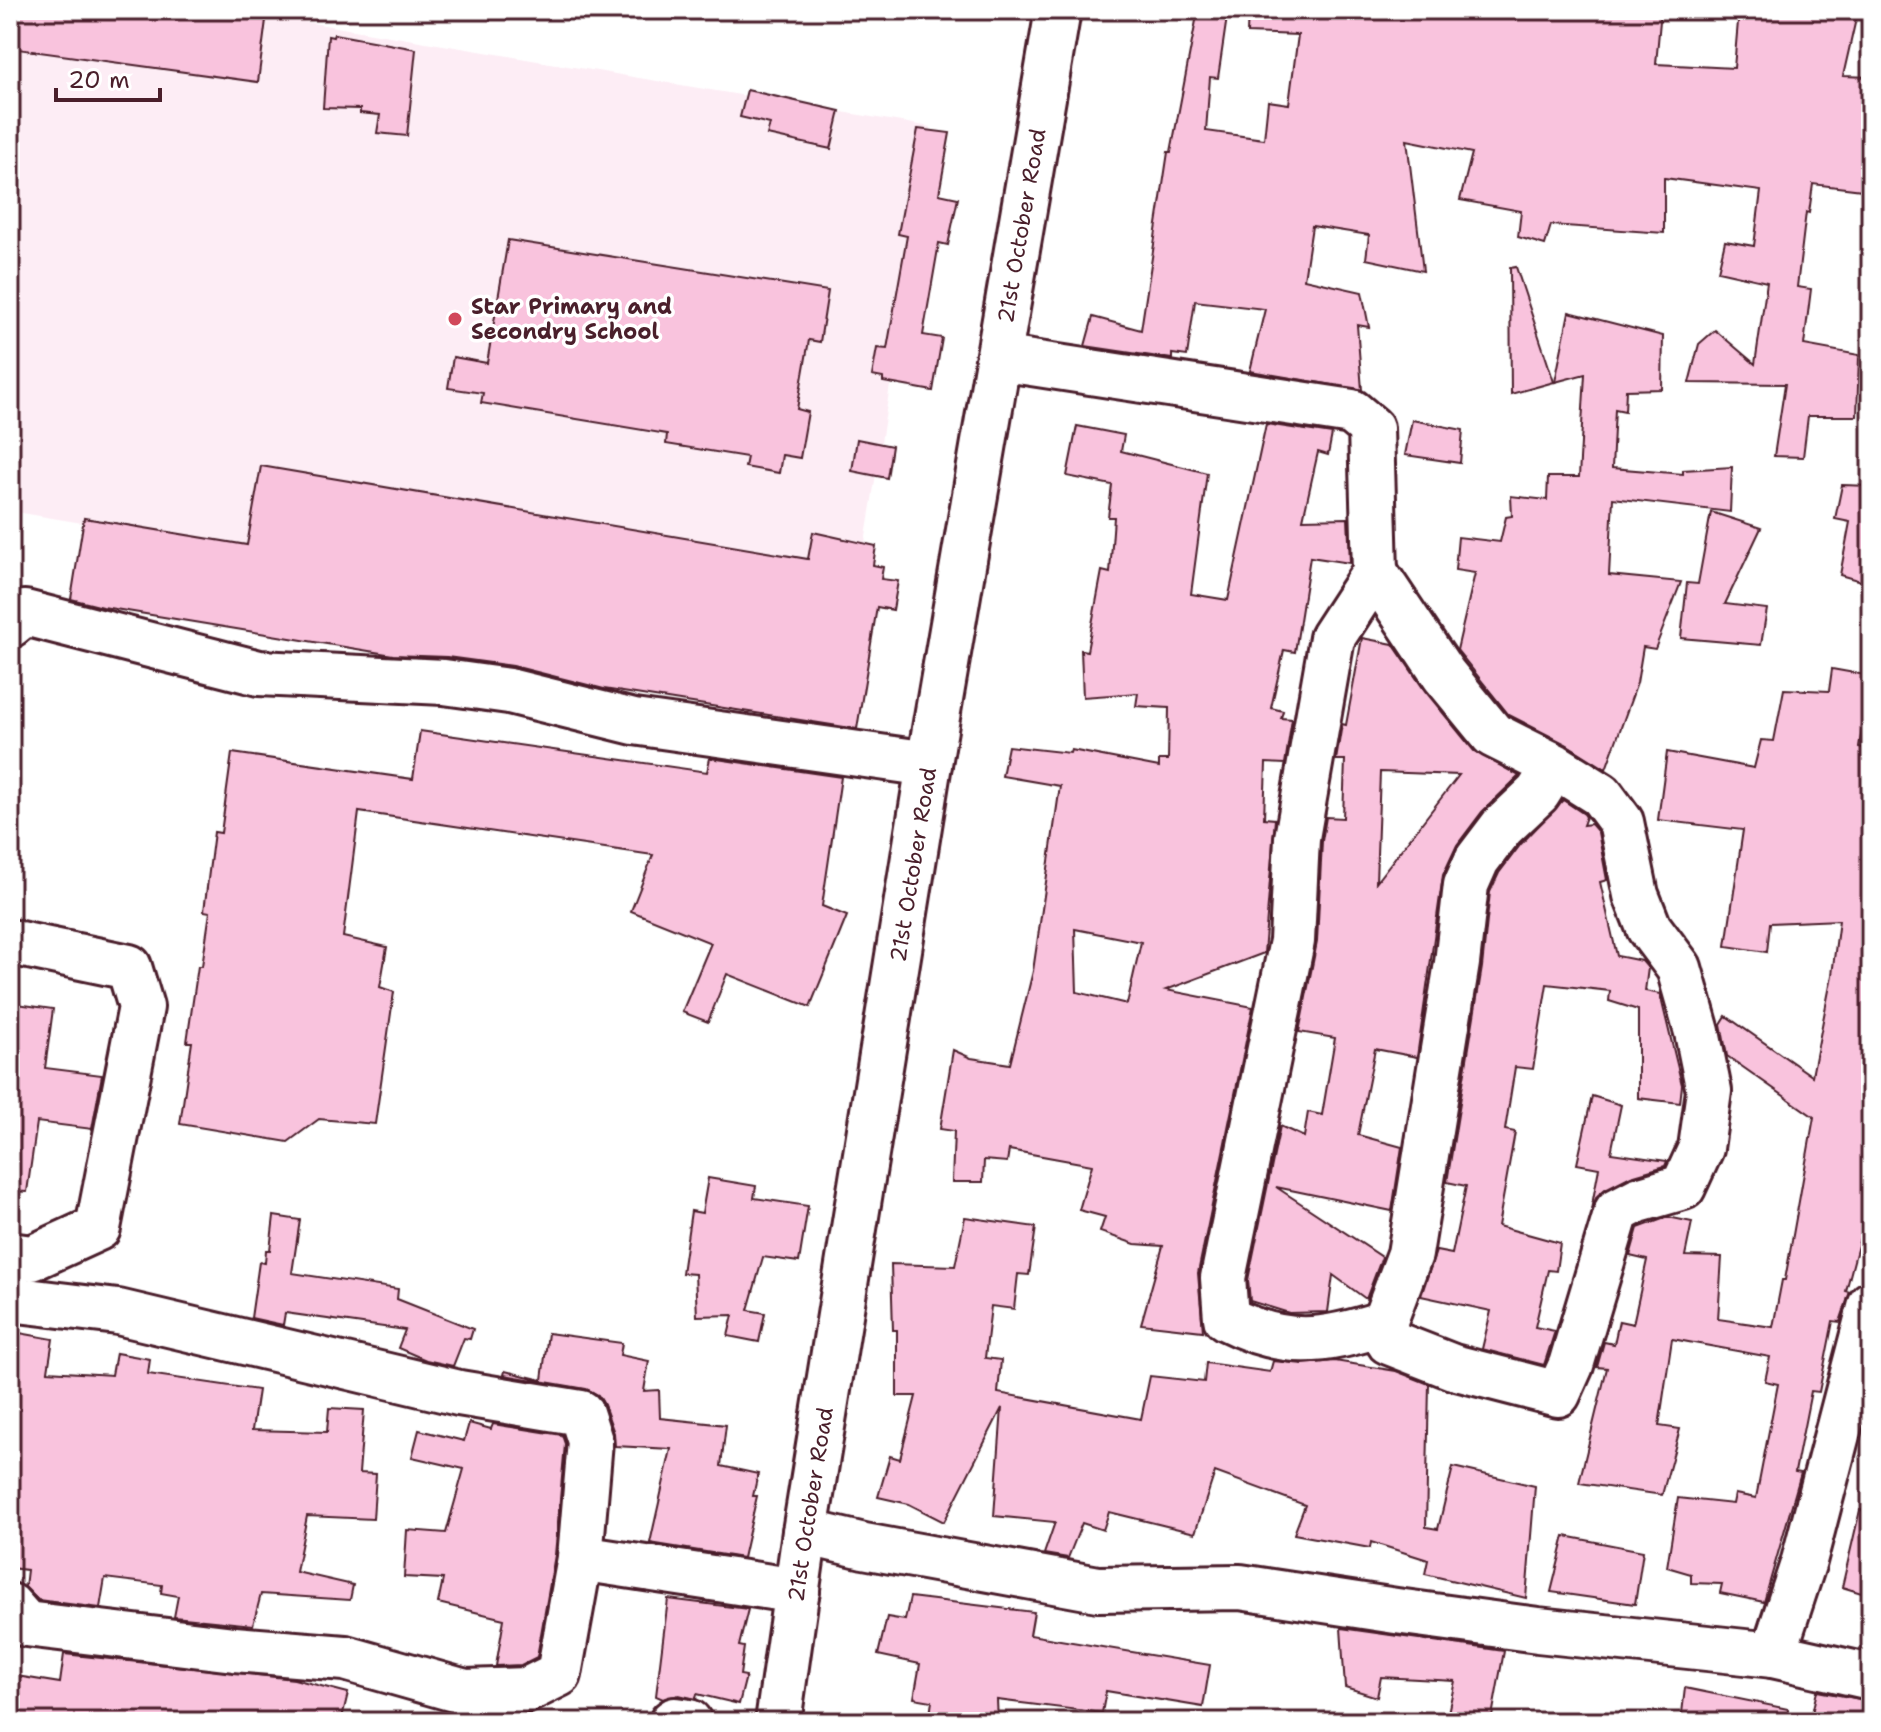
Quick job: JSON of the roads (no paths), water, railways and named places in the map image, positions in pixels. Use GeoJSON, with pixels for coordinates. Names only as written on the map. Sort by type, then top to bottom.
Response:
{"type":"FeatureCollection","features":[{"type":"Feature","properties":{"kind":"street","name":"21st October Road"},"geometry":{"type":"LineString","coordinates":[[778,1722],[805,1532],[929,764],[1058,10]]}},
{"type":"Feature","properties":{"kind":"street"},"geometry":{"type":"LineString","coordinates":[[999,358],[1352,412],[1371,428],[1375,572],[1444,675],[1493,735],[1555,766],[1601,795],[1621,822],[1636,895],[1649,928],[1679,968],[1709,1091],[1701,1148],[1683,1187],[1638,1200],[1617,1211],[1571,1365],[1558,1394],[1453,1367],[1389,1342],[1384,1323],[1410,1254],[1457,963],[1466,885],[1477,860],[1502,827],[1538,793],[1555,766]]}},
{"type":"Feature","properties":{"kind":"street"},"geometry":{"type":"LineString","coordinates":[[1375,572],[1332,638],[1297,838],[1292,941],[1223,1278],[1226,1318],[1253,1332],[1297,1341],[1348,1335],[1384,1323]]}},
{"type":"Feature","properties":{"kind":"street"},"geometry":{"type":"LineString","coordinates":[[10,625],[25,613],[259,673],[444,682],[509,691],[634,722],[929,764]]}},
{"type":"Feature","properties":{"kind":"street"},"geometry":{"type":"LineString","coordinates":[[10,942],[129,967],[141,1007],[98,1228],[32,1258],[10,1255]]}},
{"type":"Feature","properties":{"kind":"street"},"geometry":{"type":"LineString","coordinates":[[10,1299],[118,1312],[459,1393],[581,1413],[590,1441],[580,1558],[559,1674],[527,1690],[465,1692],[345,1658],[234,1649],[26,1624],[10,1606]]}},
{"type":"Feature","properties":{"kind":"street"},"geometry":{"type":"LineString","coordinates":[[1773,1655],[1804,1561],[1871,1304]]}},
{"type":"Feature","properties":{"kind":"street"},"geometry":{"type":"LineString","coordinates":[[805,1532],[864,1546],[1098,1589],[1240,1587],[1522,1628],[1773,1655],[1871,1677]]}},
{"type":"Feature","properties":{"kind":"street"},"geometry":{"type":"LineString","coordinates":[[580,1558],[797,1591]]}},
{"type":"Feature","properties":{"kind":"street"},"geometry":{"type":"LineString","coordinates":[[672,1722],[689,1722]]}},
{"type":"Feature","properties":{"kind":"place","name":"Star Primary and Secondry School"},"geometry":{"type":"Point","coordinates":[455,319]}}]}
